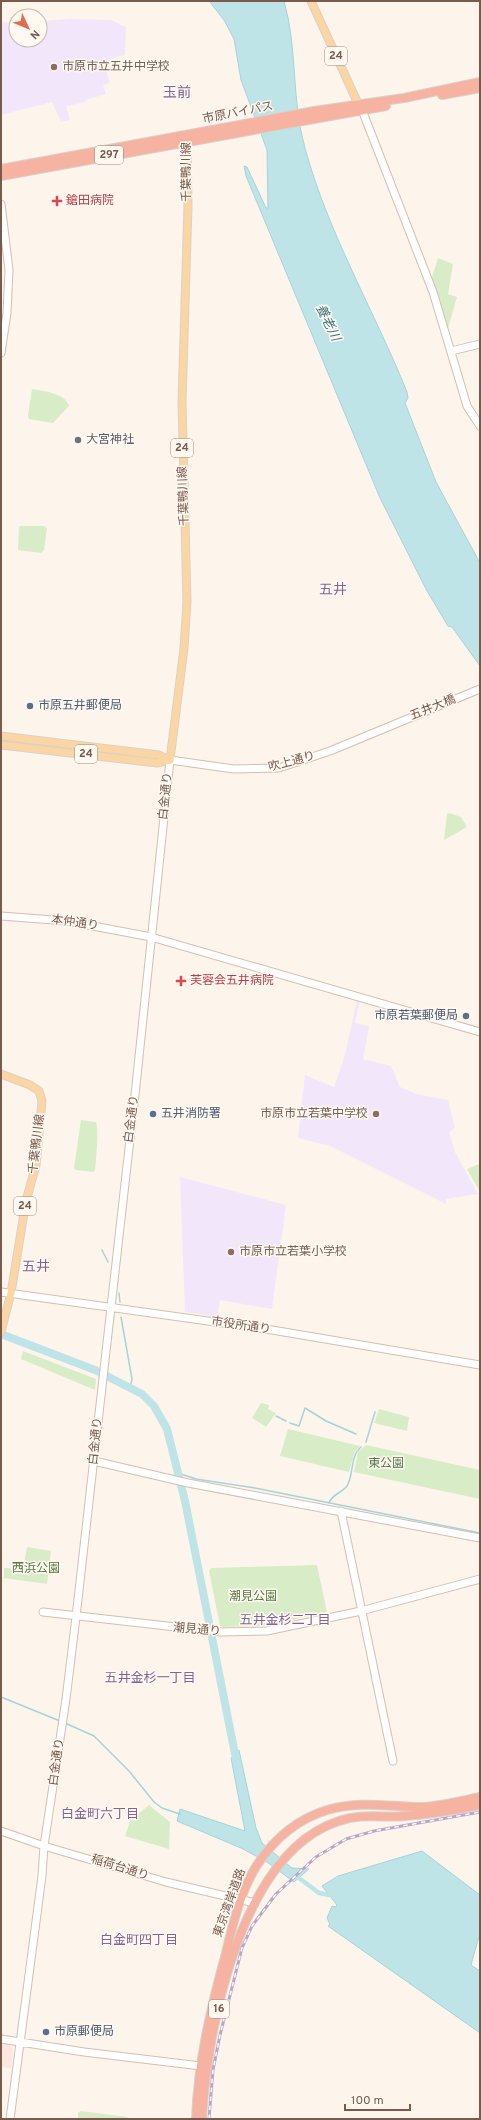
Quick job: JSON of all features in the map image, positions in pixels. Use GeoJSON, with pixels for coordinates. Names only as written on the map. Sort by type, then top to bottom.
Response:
{"type":"FeatureCollection","features":[{"type":"Feature","properties":{"kind":"highway","name":"市原バイパス"},"geometry":{"type":"LineString","coordinates":[[361,107],[480,82]]}},
{"type":"Feature","properties":{"kind":"highway","name":"市原バイパス"},"geometry":{"type":"LineString","coordinates":[[1,169],[216,133],[317,114],[480,88]]}},
{"type":"Feature","properties":{"kind":"highway","name":"市原バイパス"},"geometry":{"type":"LineString","coordinates":[[1,176],[187,138]]}},
{"type":"Feature","properties":{"kind":"highway","name":"東京湾岸道路"},"geometry":{"type":"LineString","coordinates":[[196,2119],[201,2066],[221,1971],[241,1900],[255,1869],[273,1844],[292,1827],[306,1819],[338,1808],[363,1804],[430,1806],[480,1797]]}},
{"type":"Feature","properties":{"kind":"highway","name":"東京湾岸道路"},"geometry":{"type":"LineString","coordinates":[[202,2119],[209,2054],[228,1972],[240,1930],[255,1903],[287,1856],[309,1835],[340,1820],[355,1817],[401,1816],[447,1812],[480,1805]]}},
{"type":"Feature","properties":{"kind":"main road","name":"24"},"geometry":{"type":"LineString","coordinates":[[311,1],[361,107]]}},
{"type":"Feature","properties":{"kind":"main road","name":"千葉鴨川線"},"geometry":{"type":"LineString","coordinates":[[170,760],[184,648],[187,602],[182,402],[188,206],[187,138]]}},
{"type":"Feature","properties":{"kind":"main road","name":"吹上通り"},"geometry":{"type":"LineString","coordinates":[[1,736],[159,755],[170,760]]}},
{"type":"Feature","properties":{"kind":"main road","name":"吹上通り"},"geometry":{"type":"LineString","coordinates":[[1,745],[157,763],[170,760]]}},
{"type":"Feature","properties":{"kind":"main road","name":"千葉鴨川線"},"geometry":{"type":"LineString","coordinates":[[1,1074],[35,1088],[39,1091],[42,1101],[36,1165],[26,1200],[11,1294],[1,1332]]}},
{"type":"Feature","properties":{"kind":"street"},"geometry":{"type":"LineString","coordinates":[[361,107],[433,292],[451,351],[458,381],[467,406],[480,426]]}},
{"type":"Feature","properties":{"kind":"street"},"geometry":{"type":"LineString","coordinates":[[1,204],[10,270],[7,313],[1,353]]}},
{"type":"Feature","properties":{"kind":"street"},"geometry":{"type":"LineString","coordinates":[[451,351],[480,344]]}},
{"type":"Feature","properties":{"kind":"street","name":"五井大橋"},"geometry":{"type":"LineString","coordinates":[[386,727],[480,689]]}},
{"type":"Feature","properties":{"kind":"street","name":"吹上通り"},"geometry":{"type":"LineString","coordinates":[[170,760],[234,770],[268,769],[306,759],[386,727]]}},
{"type":"Feature","properties":{"kind":"street","name":"白金通り"},"geometry":{"type":"LineString","coordinates":[[10,2119],[21,2042],[44,1846],[64,1718],[135,1095],[149,936],[170,760]]}},
{"type":"Feature","properties":{"kind":"street","name":"本仲通り"},"geometry":{"type":"LineString","coordinates":[[1,916],[67,921],[149,936],[480,1032]]}},
{"type":"Feature","properties":{"kind":"street","name":"市役所通り"},"geometry":{"type":"LineString","coordinates":[[1,1292],[272,1330],[480,1365]]}},
{"type":"Feature","properties":{"kind":"street"},"geometry":{"type":"LineString","coordinates":[[94,1461],[188,1483],[480,1538]]}},
{"type":"Feature","properties":{"kind":"street"},"geometry":{"type":"LineString","coordinates":[[341,1511],[392,1761]]}},
{"type":"Feature","properties":{"kind":"street","name":"潮見通り"},"geometry":{"type":"LineString","coordinates":[[43,1612],[200,1631],[248,1632],[284,1629],[361,1611],[480,1579]]}},
{"type":"Feature","properties":{"kind":"street","name":"稲荷台通り"},"geometry":{"type":"LineString","coordinates":[[1,1830],[44,1846],[166,1882],[255,1903]]}},
{"type":"Feature","properties":{"kind":"street"},"geometry":{"type":"LineString","coordinates":[[1,2039],[84,2052],[201,2066]]}},
{"type":"Feature","properties":{"kind":"shaded area","name":"市原市立五井中学校"},"geometry":{"type":"Polygon","coordinates":[[[70,19],[111,20],[126,27],[125,55],[109,59],[107,74],[110,83],[103,85],[106,94],[85,100],[86,102],[66,106],[70,120],[61,122],[52,102],[1,115],[1,23],[8,23],[8,48],[48,48],[48,20],[70,19]]]}},
{"type":"Feature","properties":{"kind":"shaded area","name":"市原市立若葉中学校"},"geometry":{"type":"Polygon","coordinates":[[[357,1000],[360,1000],[355,1023],[369,1026],[363,1059],[391,1066],[400,1087],[416,1094],[448,1100],[455,1128],[449,1132],[455,1152],[478,1194],[446,1199],[446,1204],[330,1146],[298,1138],[305,1075],[334,1087],[345,1055],[357,1000]]]}},
{"type":"Feature","properties":{"kind":"shaded area","name":"市原市立若葉小学校"},"geometry":{"type":"Polygon","coordinates":[[[180,1177],[286,1205],[272,1309],[220,1300],[217,1317],[185,1312],[180,1177]]]}},
{"type":"Feature","properties":{"kind":"shaded area"},"geometry":{"type":"Polygon","coordinates":[[[1,2043],[10,2045],[13,2049],[11,2068],[1,2067],[1,2043]]]}},
{"type":"Feature","properties":{"kind":"green space"},"geometry":{"type":"Polygon","coordinates":[[[438,258],[453,264],[448,294],[457,297],[446,335],[430,283],[438,258]]]}},
{"type":"Feature","properties":{"kind":"green space"},"geometry":{"type":"Polygon","coordinates":[[[32,389],[59,395],[64,398],[69,406],[53,423],[29,419],[28,416],[32,389]]]}},
{"type":"Feature","properties":{"kind":"green space"},"geometry":{"type":"Polygon","coordinates":[[[44,526],[47,528],[44,550],[41,553],[18,550],[19,527],[44,526]]]}},
{"type":"Feature","properties":{"kind":"green space"},"geometry":{"type":"Polygon","coordinates":[[[449,813],[461,817],[467,827],[444,840],[447,814],[449,813]]]}},
{"type":"Feature","properties":{"kind":"green space"},"geometry":{"type":"Polygon","coordinates":[[[81,1120],[96,1122],[97,1126],[96,1160],[95,1170],[93,1172],[76,1170],[74,1168],[81,1120]]]}},
{"type":"Feature","properties":{"kind":"green space"},"geometry":{"type":"Polygon","coordinates":[[[479,1164],[480,1192],[467,1169],[479,1164]]]}},
{"type":"Feature","properties":{"kind":"green space"},"geometry":{"type":"Polygon","coordinates":[[[23,1351],[96,1379],[95,1390],[21,1359],[23,1351]]]}},
{"type":"Feature","properties":{"kind":"green space"},"geometry":{"type":"Polygon","coordinates":[[[261,1403],[269,1405],[268,1409],[276,1413],[266,1427],[252,1418],[261,1403]]]}},
{"type":"Feature","properties":{"kind":"green space"},"geometry":{"type":"Polygon","coordinates":[[[379,1409],[409,1417],[407,1431],[374,1423],[379,1409]]]}},
{"type":"Feature","properties":{"kind":"green space"},"geometry":{"type":"Polygon","coordinates":[[[288,1429],[360,1446],[355,1451],[349,1472],[280,1456],[288,1429]]]}},
{"type":"Feature","properties":{"kind":"green space","name":"東公園"},"geometry":{"type":"Polygon","coordinates":[[[366,1445],[480,1470],[480,1499],[354,1472],[358,1452],[366,1445]]]}},
{"type":"Feature","properties":{"kind":"green space","name":"西浜公園"},"geometry":{"type":"Polygon","coordinates":[[[27,1547],[51,1551],[47,1584],[4,1578],[4,1568],[23,1569],[27,1547]]]}},
{"type":"Feature","properties":{"kind":"green space","name":"潮見公園"},"geometry":{"type":"Polygon","coordinates":[[[317,1565],[327,1612],[271,1625],[220,1626],[209,1571],[211,1568],[317,1565]]]}},
{"type":"Feature","properties":{"kind":"green space"},"geometry":{"type":"Polygon","coordinates":[[[149,1805],[170,1822],[169,1849],[125,1836],[130,1821],[149,1805]]]}},
{"type":"Feature","properties":{"kind":"green space"},"geometry":{"type":"Polygon","coordinates":[[[81,2111],[127,2117],[129,2119],[78,2119],[78,2113],[81,2111]]]}},
{"type":"Feature","properties":{"kind":"water","name":"養老川"},"geometry":{"type":"Polygon","coordinates":[[[209,1],[284,1],[291,37],[301,130],[315,180],[339,241],[407,392],[408,398],[405,403],[436,482],[480,563],[480,666],[452,627],[448,626],[427,591],[380,498],[246,176],[244,166],[247,167],[266,208],[268,208],[267,150],[241,80],[234,39],[224,20],[209,1]]]}},
{"type":"Feature","properties":{"kind":"water"},"geometry":{"type":"Polygon","coordinates":[[[239,1750],[256,1828],[262,1843],[292,1868],[309,1869],[294,1882],[267,1862],[241,1848],[177,1821],[180,1809],[245,1831],[231,1758],[239,1750]]]}},
{"type":"Feature","properties":{"kind":"water"},"geometry":{"type":"Polygon","coordinates":[[[422,1851],[480,1895],[480,1933],[471,1965],[480,1971],[480,2033],[328,1926],[330,1924],[327,1918],[332,1906],[336,1907],[337,1905],[322,1886],[338,1876],[422,1851]]]}},
{"type":"Feature","properties":{"kind":"waterway"},"geometry":{"type":"LineString","coordinates":[[102,1250],[108,1262]]}},
{"type":"Feature","properties":{"kind":"waterway"},"geometry":{"type":"LineString","coordinates":[[119,1293],[120,1302]]}},
{"type":"Feature","properties":{"kind":"waterway"},"geometry":{"type":"LineString","coordinates":[[121,1317],[132,1379],[130,1388]]}},
{"type":"Feature","properties":{"kind":"waterway"},"geometry":{"type":"LineString","coordinates":[[1,1334],[95,1370],[142,1394],[154,1406],[167,1429],[185,1501],[237,1764]]}},
{"type":"Feature","properties":{"kind":"waterway"},"geometry":{"type":"LineString","coordinates":[[290,1423],[299,1426],[305,1408],[326,1421],[356,1434]]}},
{"type":"Feature","properties":{"kind":"waterway"},"geometry":{"type":"LineString","coordinates":[[366,1442],[375,1412]]}},
{"type":"Feature","properties":{"kind":"waterway"},"geometry":{"type":"LineString","coordinates":[[276,1416],[286,1421]]}},
{"type":"Feature","properties":{"kind":"waterway"},"geometry":{"type":"LineString","coordinates":[[329,1503],[332,1498],[347,1486],[351,1476],[355,1455],[361,1447]]}},
{"type":"Feature","properties":{"kind":"waterway"},"geometry":{"type":"LineString","coordinates":[[178,1473],[196,1479],[255,1488],[480,1533]]}},
{"type":"Feature","properties":{"kind":"waterway"},"geometry":{"type":"LineString","coordinates":[[1,1697],[60,1721]]}},
{"type":"Feature","properties":{"kind":"waterway"},"geometry":{"type":"LineString","coordinates":[[65,1723],[94,1736],[129,1771],[154,1802],[162,1808],[180,1814]]}},
{"type":"Feature","properties":{"kind":"waterway"},"geometry":{"type":"LineString","coordinates":[[295,1875],[319,1893],[329,1895]]}},
{"type":"Feature","properties":{"kind":"railway"},"geometry":{"type":"LineString","coordinates":[[209,2119],[213,2070],[220,2035],[242,1948],[252,1926],[276,1894],[316,1857],[346,1839],[374,1831],[480,1812]]}},
{"type":"Feature","properties":{"kind":"place","name":"市原市立五井中学校"},"geometry":{"type":"Point","coordinates":[54,67]}},
{"type":"Feature","properties":{"kind":"place","name":"鎗田病院"},"geometry":{"type":"Point","coordinates":[57,201]}},
{"type":"Feature","properties":{"kind":"place","name":"大宮神社"},"geometry":{"type":"Point","coordinates":[78,440]}},
{"type":"Feature","properties":{"kind":"place","name":"市原五井郵便局"},"geometry":{"type":"Point","coordinates":[30,706]}},
{"type":"Feature","properties":{"kind":"place","name":"芙蓉会五井病院"},"geometry":{"type":"Point","coordinates":[181,981]}},
{"type":"Feature","properties":{"kind":"place","name":"市原若葉郵便局"},"geometry":{"type":"Point","coordinates":[466,1016]}},
{"type":"Feature","properties":{"kind":"place","name":"五井消防署"},"geometry":{"type":"Point","coordinates":[153,1114]}},
{"type":"Feature","properties":{"kind":"place","name":"市原市立若葉中学校"},"geometry":{"type":"Point","coordinates":[376,1114]}},
{"type":"Feature","properties":{"kind":"place","name":"市原市立若葉小学校"},"geometry":{"type":"Point","coordinates":[231,1252]}},
{"type":"Feature","properties":{"kind":"place","name":"市原郵便局"},"geometry":{"type":"Point","coordinates":[46,2032]}},
{"type":"Feature","properties":{"kind":"district","name":"玉前"},"geometry":{"type":"Point","coordinates":[177,93]}},
{"type":"Feature","properties":{"kind":"district","name":"五井"},"geometry":{"type":"Point","coordinates":[333,590]}},
{"type":"Feature","properties":{"kind":"district","name":"五井"},"geometry":{"type":"Point","coordinates":[36,1267]}},
{"type":"Feature","properties":{"kind":"district","name":"五井金杉二丁目"},"geometry":{"type":"Point","coordinates":[285,1621]}},
{"type":"Feature","properties":{"kind":"district","name":"五井金杉一丁目"},"geometry":{"type":"Point","coordinates":[150,1679]}},
{"type":"Feature","properties":{"kind":"district","name":"白金町六丁目"},"geometry":{"type":"Point","coordinates":[100,1815]}},
{"type":"Feature","properties":{"kind":"district","name":"白金町四丁目"},"geometry":{"type":"Point","coordinates":[139,1941]}}]}
